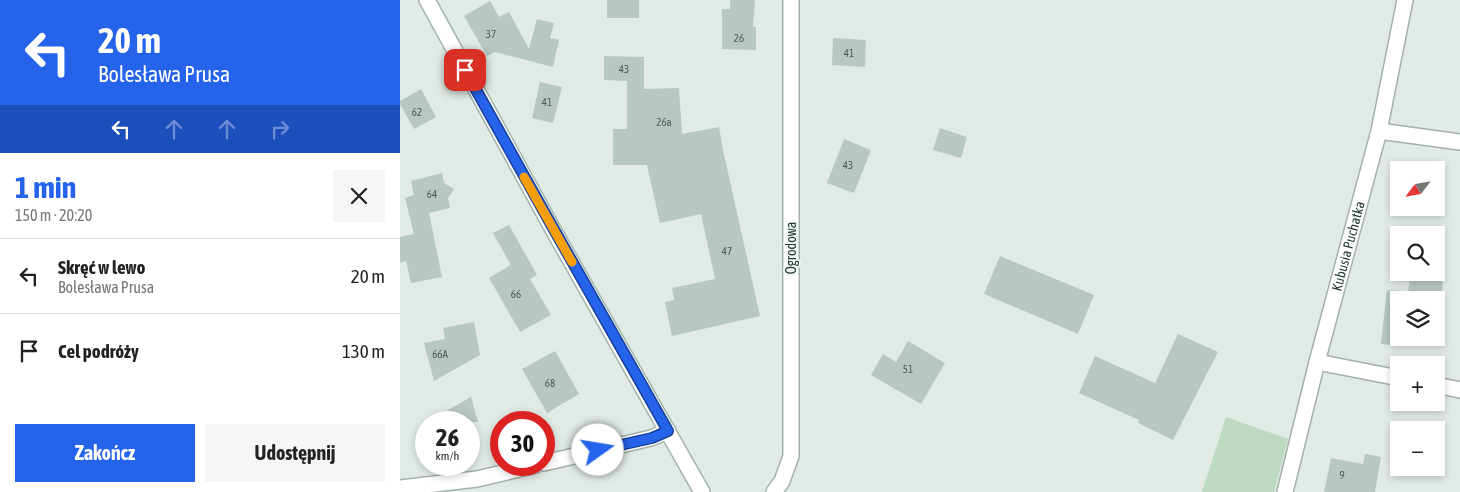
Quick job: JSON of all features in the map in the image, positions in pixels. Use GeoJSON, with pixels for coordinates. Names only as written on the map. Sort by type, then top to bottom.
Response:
{"type":"FeatureCollection","features":[{"type":"Feature","properties":{"kind":"street"},"geometry":{"type":"LineString","coordinates":[[427,0],[556,235],[702,492]]}},
{"type":"Feature","properties":{"kind":"street","name":"Ogrodowa"},"geometry":{"type":"LineString","coordinates":[[774,492],[782,481],[791,456],[791,0]]}},
{"type":"Feature","properties":{"kind":"street","name":"Kubusia Puchatka"},"geometry":{"type":"LineString","coordinates":[[1285,492],[1317,362],[1379,132],[1405,0]]}},
{"type":"Feature","properties":{"kind":"street"},"geometry":{"type":"LineString","coordinates":[[1379,132],[1460,142]]}},
{"type":"Feature","properties":{"kind":"street"},"geometry":{"type":"LineString","coordinates":[[1317,362],[1390,376]]}},
{"type":"Feature","properties":{"kind":"street"},"geometry":{"type":"LineString","coordinates":[[1445,388],[1460,390]]}},
{"type":"Feature","properties":{"kind":"street"},"geometry":{"type":"LineString","coordinates":[[555,460],[652,438],[668,431]]}},
{"type":"Feature","properties":{"kind":"street"},"geometry":{"type":"LineString","coordinates":[[400,488],[479,485],[505,476]]}},
{"type":"Feature","properties":{"kind":"green space"},"geometry":{"type":"Polygon","coordinates":[[[1226,417],[1288,439],[1274,492],[1202,492],[1226,417]]]}},
{"type":"Feature","properties":{"kind":"building"},"geometry":{"type":"Polygon","coordinates":[[[607,0],[639,0],[639,18],[607,18],[607,0]]]}},
{"type":"Feature","properties":{"kind":"building"},"geometry":{"type":"Polygon","coordinates":[[[730,0],[755,0],[753,27],[756,27],[756,50],[722,49],[722,9],[730,9],[730,0]]]}},
{"type":"Feature","properties":{"kind":"building"},"geometry":{"type":"Polygon","coordinates":[[[490,1],[499,17],[509,12],[529,49],[537,19],[554,23],[550,38],[559,40],[553,67],[495,52],[487,56],[464,16],[490,1]]]}},
{"type":"Feature","properties":{"kind":"building"},"geometry":{"type":"Polygon","coordinates":[[[833,38],[866,40],[865,67],[832,65],[833,38]]]}},
{"type":"Feature","properties":{"kind":"building"},"geometry":{"type":"Polygon","coordinates":[[[604,56],[644,57],[644,89],[679,88],[682,134],[719,127],[760,316],[672,336],[665,302],[674,300],[672,288],[715,279],[701,214],[660,223],[647,165],[613,165],[613,129],[627,129],[627,81],[604,80],[604,56]]]}},
{"type":"Feature","properties":{"kind":"building"},"geometry":{"type":"Polygon","coordinates":[[[540,82],[562,87],[553,123],[532,118],[540,82]]]}},
{"type":"Feature","properties":{"kind":"building"},"geometry":{"type":"Polygon","coordinates":[[[421,89],[436,117],[414,129],[400,101],[421,89]]]}},
{"type":"Feature","properties":{"kind":"building"},"geometry":{"type":"Polygon","coordinates":[[[940,128],[967,137],[961,158],[933,150],[940,128]]]}},
{"type":"Feature","properties":{"kind":"building"},"geometry":{"type":"Polygon","coordinates":[[[844,139],[871,150],[854,193],[827,183],[844,139]]]}},
{"type":"Feature","properties":{"kind":"building"},"geometry":{"type":"Polygon","coordinates":[[[442,173],[444,183],[454,189],[448,198],[450,208],[429,213],[442,277],[411,283],[406,261],[400,263],[400,237],[414,234],[405,198],[414,195],[411,181],[442,173]]]}},
{"type":"Feature","properties":{"kind":"building"},"geometry":{"type":"Polygon","coordinates":[[[509,225],[537,275],[530,279],[551,315],[520,332],[489,278],[511,265],[493,233],[509,225]]]}},
{"type":"Feature","properties":{"kind":"building"},"geometry":{"type":"Polygon","coordinates":[[[1000,256],[1094,295],[1078,334],[984,294],[1000,256]]]}},
{"type":"Feature","properties":{"kind":"building"},"geometry":{"type":"Polygon","coordinates":[[[1410,281],[1443,281],[1442,291],[1408,291],[1410,281]]]}},
{"type":"Feature","properties":{"kind":"building"},"geometry":{"type":"Polygon","coordinates":[[[1387,290],[1399,291],[1390,291],[1390,345],[1381,344],[1387,290]]]}},
{"type":"Feature","properties":{"kind":"building"},"geometry":{"type":"Polygon","coordinates":[[[474,322],[480,355],[434,381],[424,343],[445,339],[443,328],[474,322]]]}},
{"type":"Feature","properties":{"kind":"building"},"geometry":{"type":"Polygon","coordinates":[[[1178,334],[1218,352],[1173,440],[1138,423],[1139,420],[1079,393],[1095,356],[1155,383],[1178,334]]]}},
{"type":"Feature","properties":{"kind":"building"},"geometry":{"type":"Polygon","coordinates":[[[908,341],[945,363],[921,404],[871,375],[883,354],[896,362],[908,341]]]}},
{"type":"Feature","properties":{"kind":"building"},"geometry":{"type":"Polygon","coordinates":[[[555,351],[579,394],[550,411],[546,411],[522,369],[555,351]]]}},
{"type":"Feature","properties":{"kind":"building"},"geometry":{"type":"Polygon","coordinates":[[[471,397],[475,411],[446,411],[471,397]]]}},
{"type":"Feature","properties":{"kind":"building"},"geometry":{"type":"Polygon","coordinates":[[[1365,454],[1381,457],[1375,492],[1324,492],[1331,458],[1363,464],[1365,454]]]}},
{"type":"Feature","properties":{"kind":"slow traffic"},"geometry":{"type":"LineString","coordinates":[[524,177],[572,262]]}},
{"type":"Feature","properties":{"kind":"route"},"geometry":{"type":"LineString","coordinates":[[465,70],[668,431],[652,438],[598,450]]}}]}
